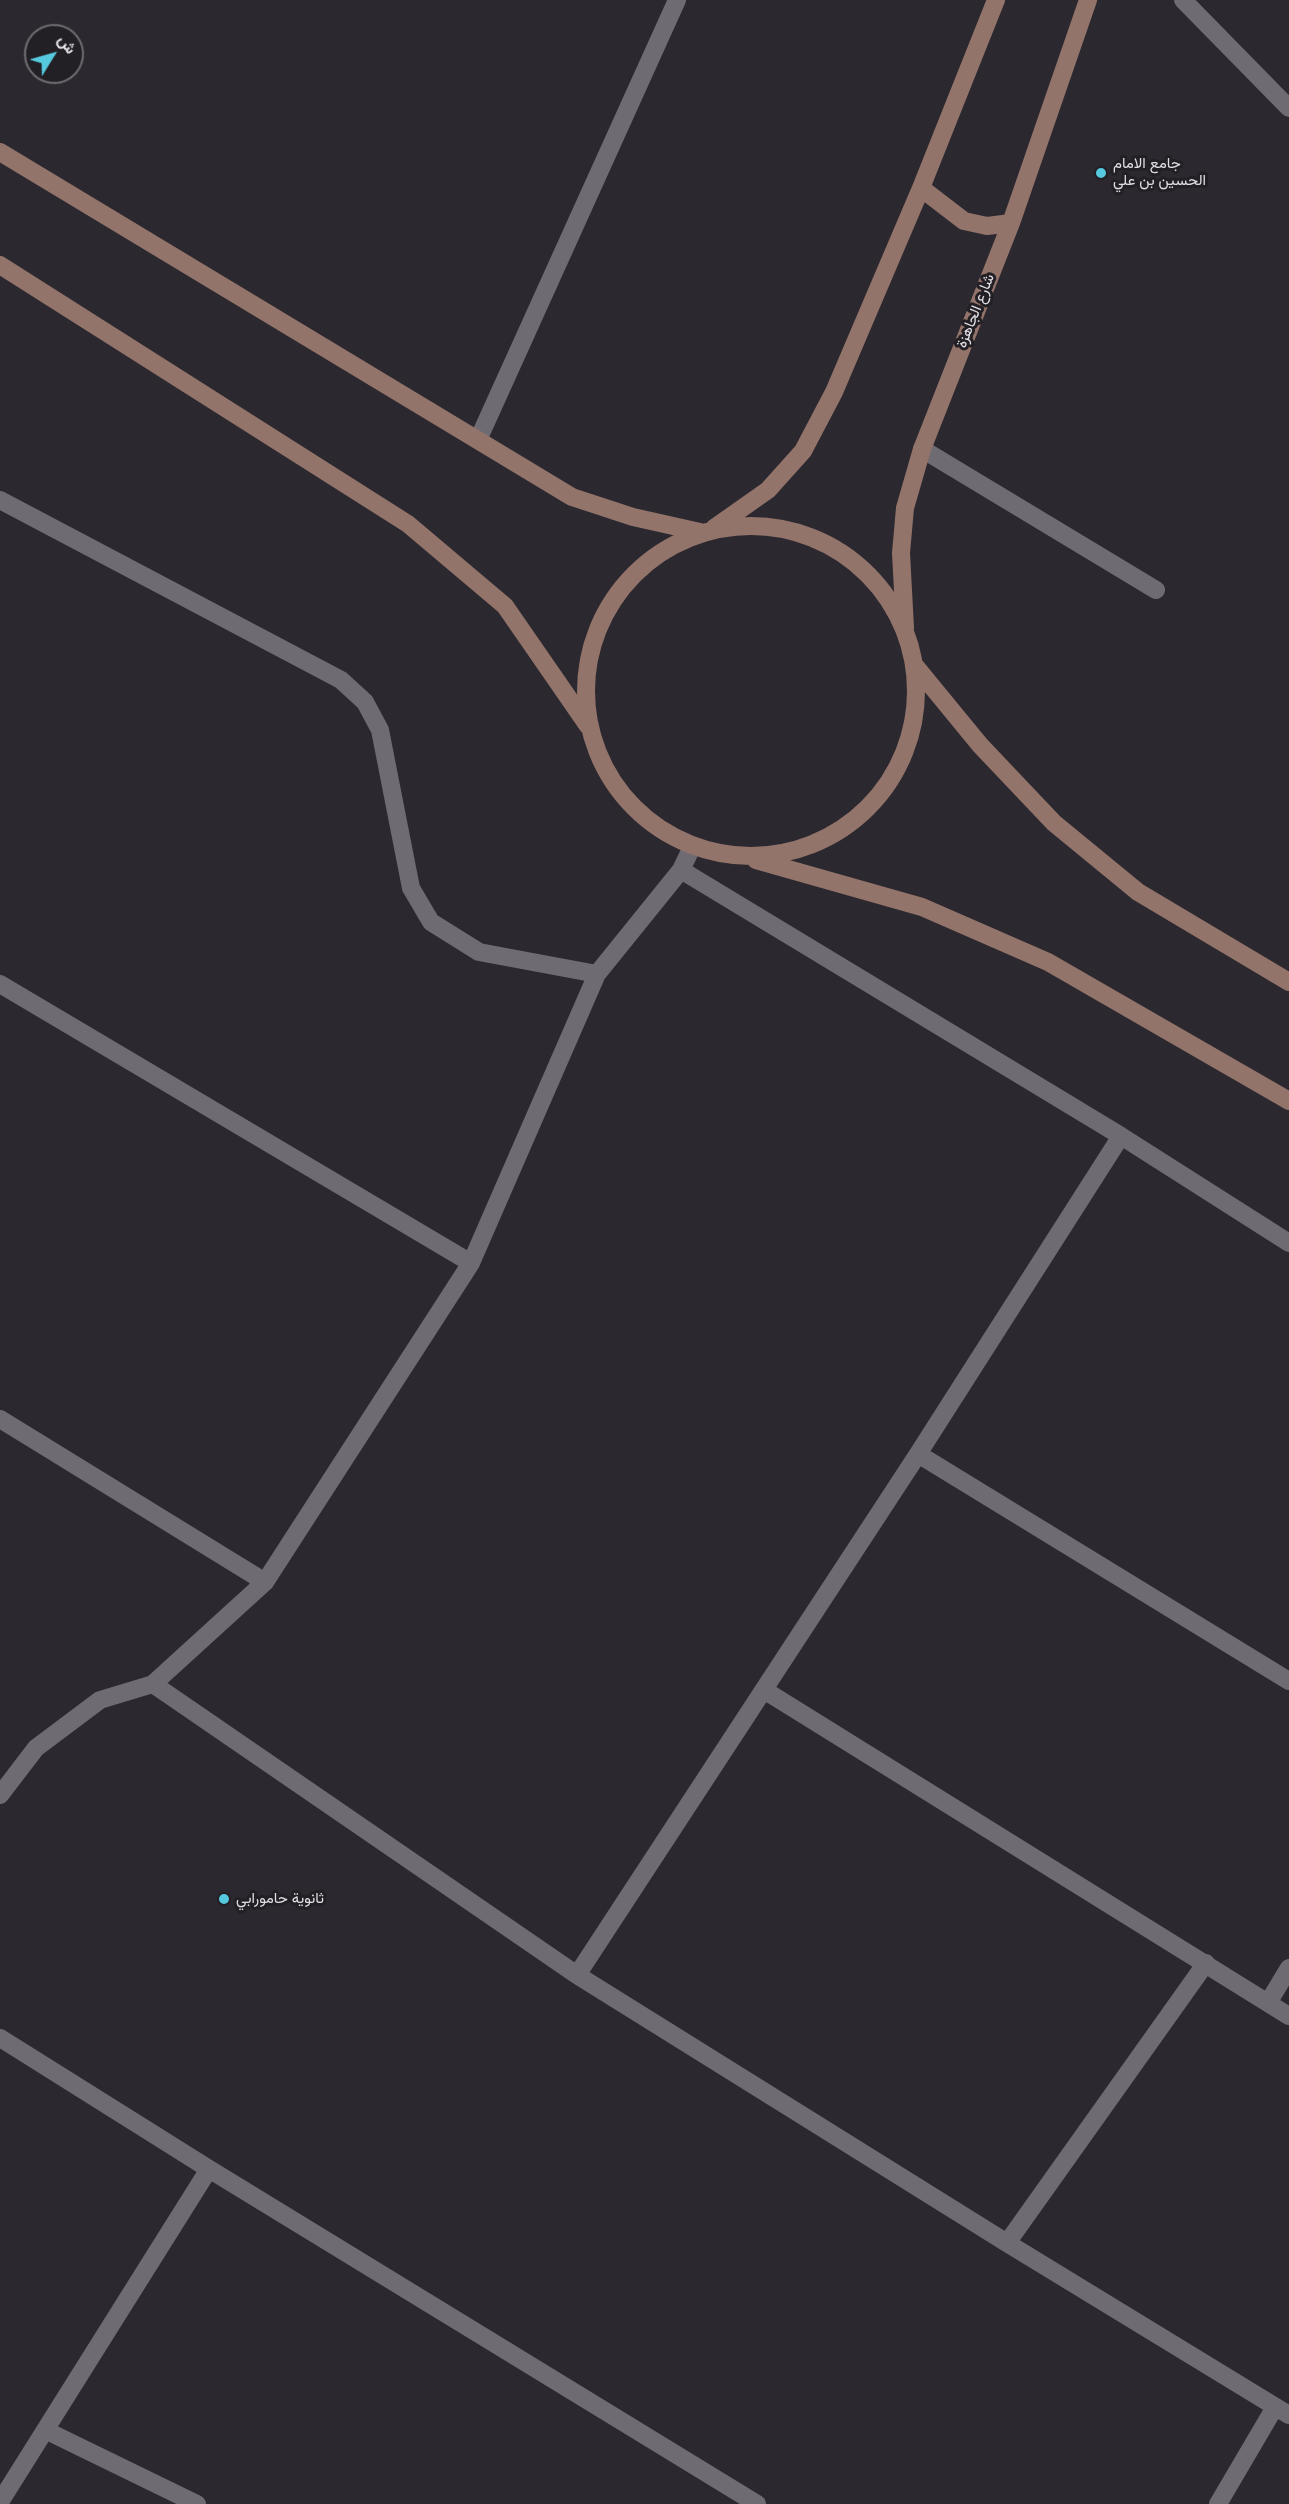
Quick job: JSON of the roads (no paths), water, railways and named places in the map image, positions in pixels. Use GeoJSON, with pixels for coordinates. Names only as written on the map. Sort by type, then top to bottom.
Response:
{"type":"FeatureCollection","features":[{"type":"Feature","properties":{"kind":"street"},"geometry":{"type":"LineString","coordinates":[[478,440],[677,0]]}},
{"type":"Feature","properties":{"kind":"street"},"geometry":{"type":"LineString","coordinates":[[588,726],[586,664],[607,607],[647,561],[707,530],[768,490],[803,451],[834,392],[921,188],[996,0]]}},
{"type":"Feature","properties":{"kind":"street","name":"شارع الجاهزة"},"geometry":{"type":"LineString","coordinates":[[905,629],[901,553],[904,508],[922,449],[1011,223],[1088,0]]}},
{"type":"Feature","properties":{"kind":"street"},"geometry":{"type":"LineString","coordinates":[[1183,0],[1289,108]]}},
{"type":"Feature","properties":{"kind":"street"},"geometry":{"type":"LineString","coordinates":[[0,152],[572,497],[633,517],[707,530],[772,526],[828,544],[874,580],[905,629],[916,667],[914,725],[893,778],[856,822],[805,849],[748,858]]}},
{"type":"Feature","properties":{"kind":"street"},"geometry":{"type":"LineString","coordinates":[[921,188],[964,221],[987,226],[1011,223]]}},
{"type":"Feature","properties":{"kind":"street"},"geometry":{"type":"LineString","coordinates":[[0,265],[408,524],[505,606],[588,726],[608,777],[644,819],[692,847],[748,858],[922,907],[1048,962],[1289,1101]]}},
{"type":"Feature","properties":{"kind":"street"},"geometry":{"type":"LineString","coordinates":[[922,449],[1156,590]]}},
{"type":"Feature","properties":{"kind":"street"},"geometry":{"type":"LineString","coordinates":[[0,500],[341,680],[365,702],[380,730],[411,888],[431,922],[479,952],[597,974]]}},
{"type":"Feature","properties":{"kind":"street"},"geometry":{"type":"LineString","coordinates":[[916,667],[980,745],[1054,823],[1138,892],[1289,982]]}},
{"type":"Feature","properties":{"kind":"street"},"geometry":{"type":"LineString","coordinates":[[0,1795],[36,1748],[99,1700],[153,1684],[265,1582],[471,1263],[597,974],[681,870],[692,847]]}},
{"type":"Feature","properties":{"kind":"street"},"geometry":{"type":"LineString","coordinates":[[681,870],[1121,1136],[1289,1243]]}},
{"type":"Feature","properties":{"kind":"street"},"geometry":{"type":"LineString","coordinates":[[0,984],[471,1263]]}},
{"type":"Feature","properties":{"kind":"street"},"geometry":{"type":"LineString","coordinates":[[577,1975],[918,1454],[1121,1136]]}},
{"type":"Feature","properties":{"kind":"street"},"geometry":{"type":"LineString","coordinates":[[0,1419],[265,1582]]}},
{"type":"Feature","properties":{"kind":"street"},"geometry":{"type":"LineString","coordinates":[[918,1454],[1289,1681]]}},
{"type":"Feature","properties":{"kind":"street"},"geometry":{"type":"LineString","coordinates":[[153,1684],[577,1975],[1282,2411],[1218,2504]]}},
{"type":"Feature","properties":{"kind":"street"},"geometry":{"type":"LineString","coordinates":[[764,1690],[1289,2016]]}},
{"type":"Feature","properties":{"kind":"street"},"geometry":{"type":"LineString","coordinates":[[1007,2243],[1206,1964]]}},
{"type":"Feature","properties":{"kind":"street"},"geometry":{"type":"LineString","coordinates":[[1268,2002],[1289,1968]]}},
{"type":"Feature","properties":{"kind":"street"},"geometry":{"type":"LineString","coordinates":[[0,2038],[208,2169],[757,2504]]}},
{"type":"Feature","properties":{"kind":"street"},"geometry":{"type":"LineString","coordinates":[[0,2502],[208,2169]]}},
{"type":"Feature","properties":{"kind":"street"},"geometry":{"type":"LineString","coordinates":[[45,2430],[197,2504]]}},
{"type":"Feature","properties":{"kind":"place","name":"جامع الامام الحسين بن علي"},"geometry":{"type":"Point","coordinates":[1101,173]}},
{"type":"Feature","properties":{"kind":"place","name":"ثانوية حامورابي"},"geometry":{"type":"Point","coordinates":[224,1899]}}]}
